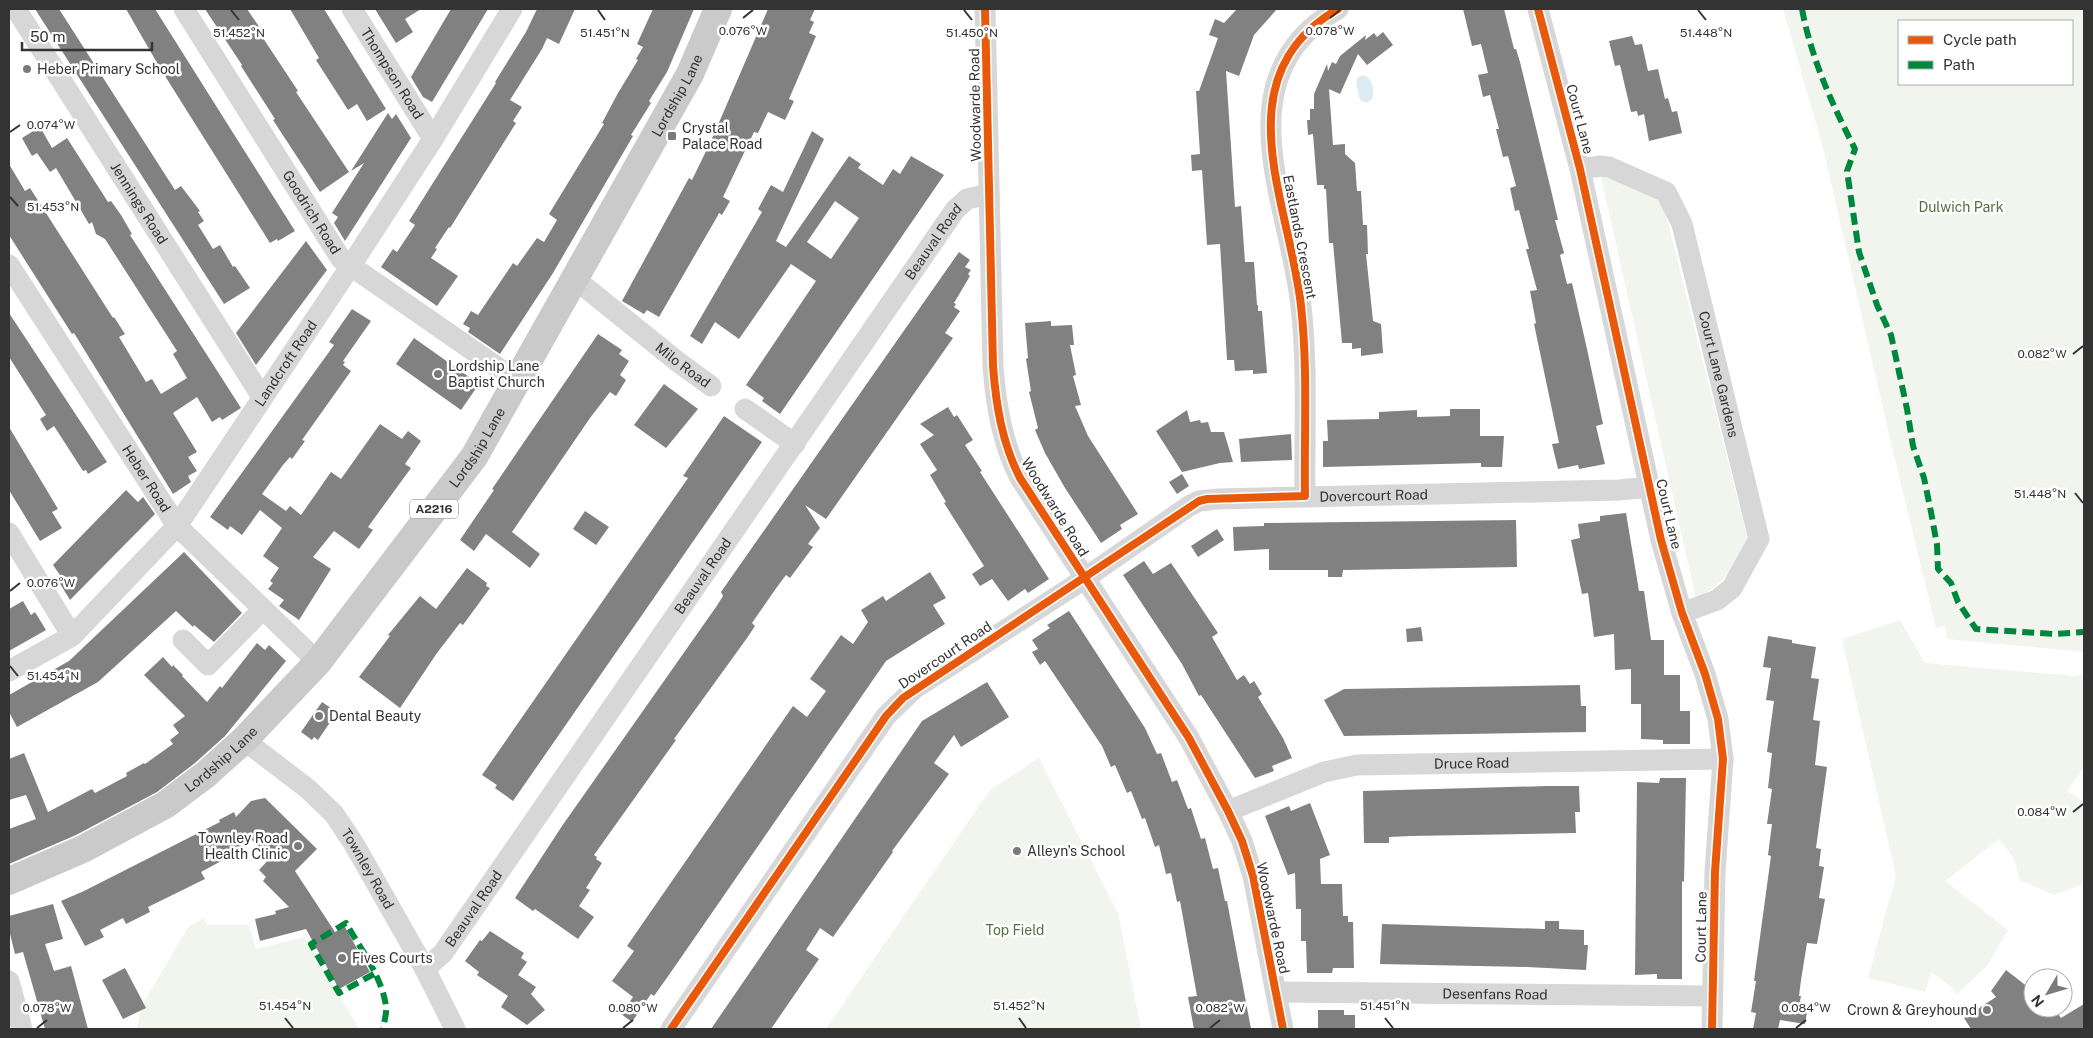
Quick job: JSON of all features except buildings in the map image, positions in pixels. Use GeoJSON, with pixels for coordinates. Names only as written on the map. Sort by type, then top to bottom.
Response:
{"type":"FeatureCollection","features":[{"type":"Feature","properties":{"kind":"main road","name":"Lordship Lane"},"geometry":{"type":"LineString","coordinates":[[9,881],[84,849],[165,805],[205,775],[244,740],[318,662],[474,457],[690,74],[718,9]]}},
{"type":"Feature","properties":{"kind":"street","name":"Jennings Road"},"geometry":{"type":"LineString","coordinates":[[16,9],[262,398]]}},
{"type":"Feature","properties":{"kind":"street","name":"Goodrich Road"},"geometry":{"type":"LineString","coordinates":[[184,9],[341,259],[517,381]]}},
{"type":"Feature","properties":{"kind":"street","name":"Thompson Road"},"geometry":{"type":"LineString","coordinates":[[352,9],[433,139]]}},
{"type":"Feature","properties":{"kind":"street","name":"Landcroft Road"},"geometry":{"type":"LineString","coordinates":[[9,671],[72,636],[176,526],[350,267],[433,139],[512,9]]}},
{"type":"Feature","properties":{"kind":"street","name":"Woodwarde Road"},"geometry":{"type":"LineString","coordinates":[[985,9],[993,366],[1002,431],[1008,452],[1020,478],[1188,738],[1228,811],[1242,841],[1253,876],[1283,1029]]}},
{"type":"Feature","properties":{"kind":"street","name":"Eastlands Crescent"},"geometry":{"type":"LineString","coordinates":[[1305,496],[1301,308],[1295,267],[1271,148],[1270,115],[1275,84],[1288,55],[1306,33],[1338,9]]}},
{"type":"Feature","properties":{"kind":"street","name":"Court Lane"},"geometry":{"type":"LineString","coordinates":[[1538,9],[1580,169],[1661,540],[1682,613],[1712,694],[1718,719],[1723,760],[1715,872],[1712,1029]]}},
{"type":"Feature","properties":{"kind":"street","name":"Court Lane Gardens"},"geometry":{"type":"LineString","coordinates":[[1580,169],[1601,166],[1609,167],[1666,192],[1682,224],[1759,539],[1732,588],[1717,600],[1682,613]]}},
{"type":"Feature","properties":{"kind":"street","name":"Beauval Road"},"geometry":{"type":"LineString","coordinates":[[426,969],[443,953],[954,210],[967,199],[989,194]]}},
{"type":"Feature","properties":{"kind":"street","name":"Heber Road"},"geometry":{"type":"LineString","coordinates":[[9,265],[176,526],[318,662]]}},
{"type":"Feature","properties":{"kind":"street","name":"Milo Road"},"geometry":{"type":"LineString","coordinates":[[575,279],[678,362],[711,386]]}},
{"type":"Feature","properties":{"kind":"street"},"geometry":{"type":"LineString","coordinates":[[745,409],[794,444]]}},
{"type":"Feature","properties":{"kind":"street","name":"Dovercourt Road"},"geometry":{"type":"LineString","coordinates":[[671,1029],[836,788],[895,706],[914,689],[1085,578],[1199,501],[1208,499],[1305,496],[1624,490],[1650,487]]}},
{"type":"Feature","properties":{"kind":"street"},"geometry":{"type":"LineString","coordinates":[[9,533],[72,636]]}},
{"type":"Feature","properties":{"kind":"street"},"geometry":{"type":"LineString","coordinates":[[183,640],[208,665],[264,609]]}},
{"type":"Feature","properties":{"kind":"street","name":"Townley Road"},"geometry":{"type":"LineString","coordinates":[[244,740],[308,789],[334,814],[354,844],[426,969],[455,1029]]}},
{"type":"Feature","properties":{"kind":"street","name":"Druce Road"},"geometry":{"type":"LineString","coordinates":[[1228,811],[1324,772],[1357,765],[1723,760]]}},
{"type":"Feature","properties":{"kind":"street"},"geometry":{"type":"LineString","coordinates":[[9,981],[22,1029]]}},
{"type":"Feature","properties":{"kind":"street","name":"Desenfans Road"},"geometry":{"type":"LineString","coordinates":[[1276,992],[1712,996]]}},
{"type":"Feature","properties":{"kind":"green space","name":"Dulwich Park"},"geometry":{"type":"Polygon","coordinates":[[[1783,9],[2084,9],[2084,652],[1947,639],[1945,626],[1936,628],[1823,148],[1783,9]]]}},
{"type":"Feature","properties":{"kind":"green space"},"geometry":{"type":"Polygon","coordinates":[[[1600,173],[1650,188],[1664,207],[1749,544],[1726,575],[1705,594],[1696,599],[1600,173]]]}},
{"type":"Feature","properties":{"kind":"green space"},"geometry":{"type":"Polygon","coordinates":[[[1900,620],[1925,663],[2075,676],[2084,674],[2084,767],[2067,791],[2084,801],[2084,884],[2054,895],[2020,880],[2014,858],[1999,839],[1945,881],[2008,930],[1987,966],[1957,994],[1950,986],[1931,972],[1925,992],[1868,978],[1896,876],[1842,639],[1900,620]]]}},
{"type":"Feature","properties":{"kind":"green space","name":"Top Field"},"geometry":{"type":"Polygon","coordinates":[[[1039,758],[1118,913],[1141,1029],[826,1029],[990,790],[1039,758]]]}},
{"type":"Feature","properties":{"kind":"green space"},"geometry":{"type":"Polygon","coordinates":[[[204,918],[207,925],[249,925],[256,949],[304,937],[359,1029],[137,1029],[141,1007],[189,926],[204,918]]]}},
{"type":"Feature","properties":{"kind":"shaded area"},"geometry":{"type":"Polygon","coordinates":[[[1364,75],[1371,82],[1373,89],[1372,99],[1367,103],[1360,100],[1356,83],[1358,77],[1364,75]]]}},
{"type":"Feature","properties":{"kind":"marked path"},"geometry":{"type":"LineString","coordinates":[[1802,9],[1811,45],[1823,80],[1855,149],[1847,171],[1859,252],[1877,305],[1891,335],[1913,446],[1924,478],[1931,512],[1937,545],[1938,569],[1951,583],[1958,602],[1976,629],[2054,634],[2084,632]]}},
{"type":"Feature","properties":{"kind":"marked path"},"geometry":{"type":"LineString","coordinates":[[374,974],[339,993],[311,944],[346,923],[370,963],[384,995],[386,1015],[383,1029]]}},
{"type":"Feature","properties":{"kind":"cycle path"},"geometry":{"type":"LineString","coordinates":[[985,9],[993,366],[998,409],[1004,437],[1020,478],[1189,738],[1228,811],[1242,841],[1253,876],[1283,1029]]}},
{"type":"Feature","properties":{"kind":"cycle path"},"geometry":{"type":"LineString","coordinates":[[671,1029],[886,716],[903,698],[1199,501],[1207,499],[1305,496],[1303,329],[1295,266],[1277,185],[1272,144],[1272,106],[1281,70],[1302,37],[1338,9]]}},
{"type":"Feature","properties":{"kind":"cycle path"},"geometry":{"type":"LineString","coordinates":[[1538,9],[1580,169],[1661,540],[1682,613],[1705,674],[1718,719],[1723,759],[1715,872],[1712,1029]]}},
{"type":"Feature","properties":{"kind":"place","name":"Heber Primary School"},"geometry":{"type":"Point","coordinates":[27,69]}},
{"type":"Feature","properties":{"kind":"place","name":"Crystal Palace Road"},"geometry":{"type":"Point","coordinates":[672,136]}},
{"type":"Feature","properties":{"kind":"place","name":"Lordship Lane Baptist Church"},"geometry":{"type":"Point","coordinates":[438,374]}},
{"type":"Feature","properties":{"kind":"place","name":"Dental Beauty"},"geometry":{"type":"Point","coordinates":[319,716]}},
{"type":"Feature","properties":{"kind":"place","name":"Townley Road Health Clinic"},"geometry":{"type":"Point","coordinates":[298,846]}},
{"type":"Feature","properties":{"kind":"place","name":"Alleyn's School"},"geometry":{"type":"Point","coordinates":[1017,851]}},
{"type":"Feature","properties":{"kind":"place","name":"Fives Courts"},"geometry":{"type":"Point","coordinates":[342,958]}},
{"type":"Feature","properties":{"kind":"place","name":"Crown & Greyhound"},"geometry":{"type":"Point","coordinates":[1987,1010]}}]}
